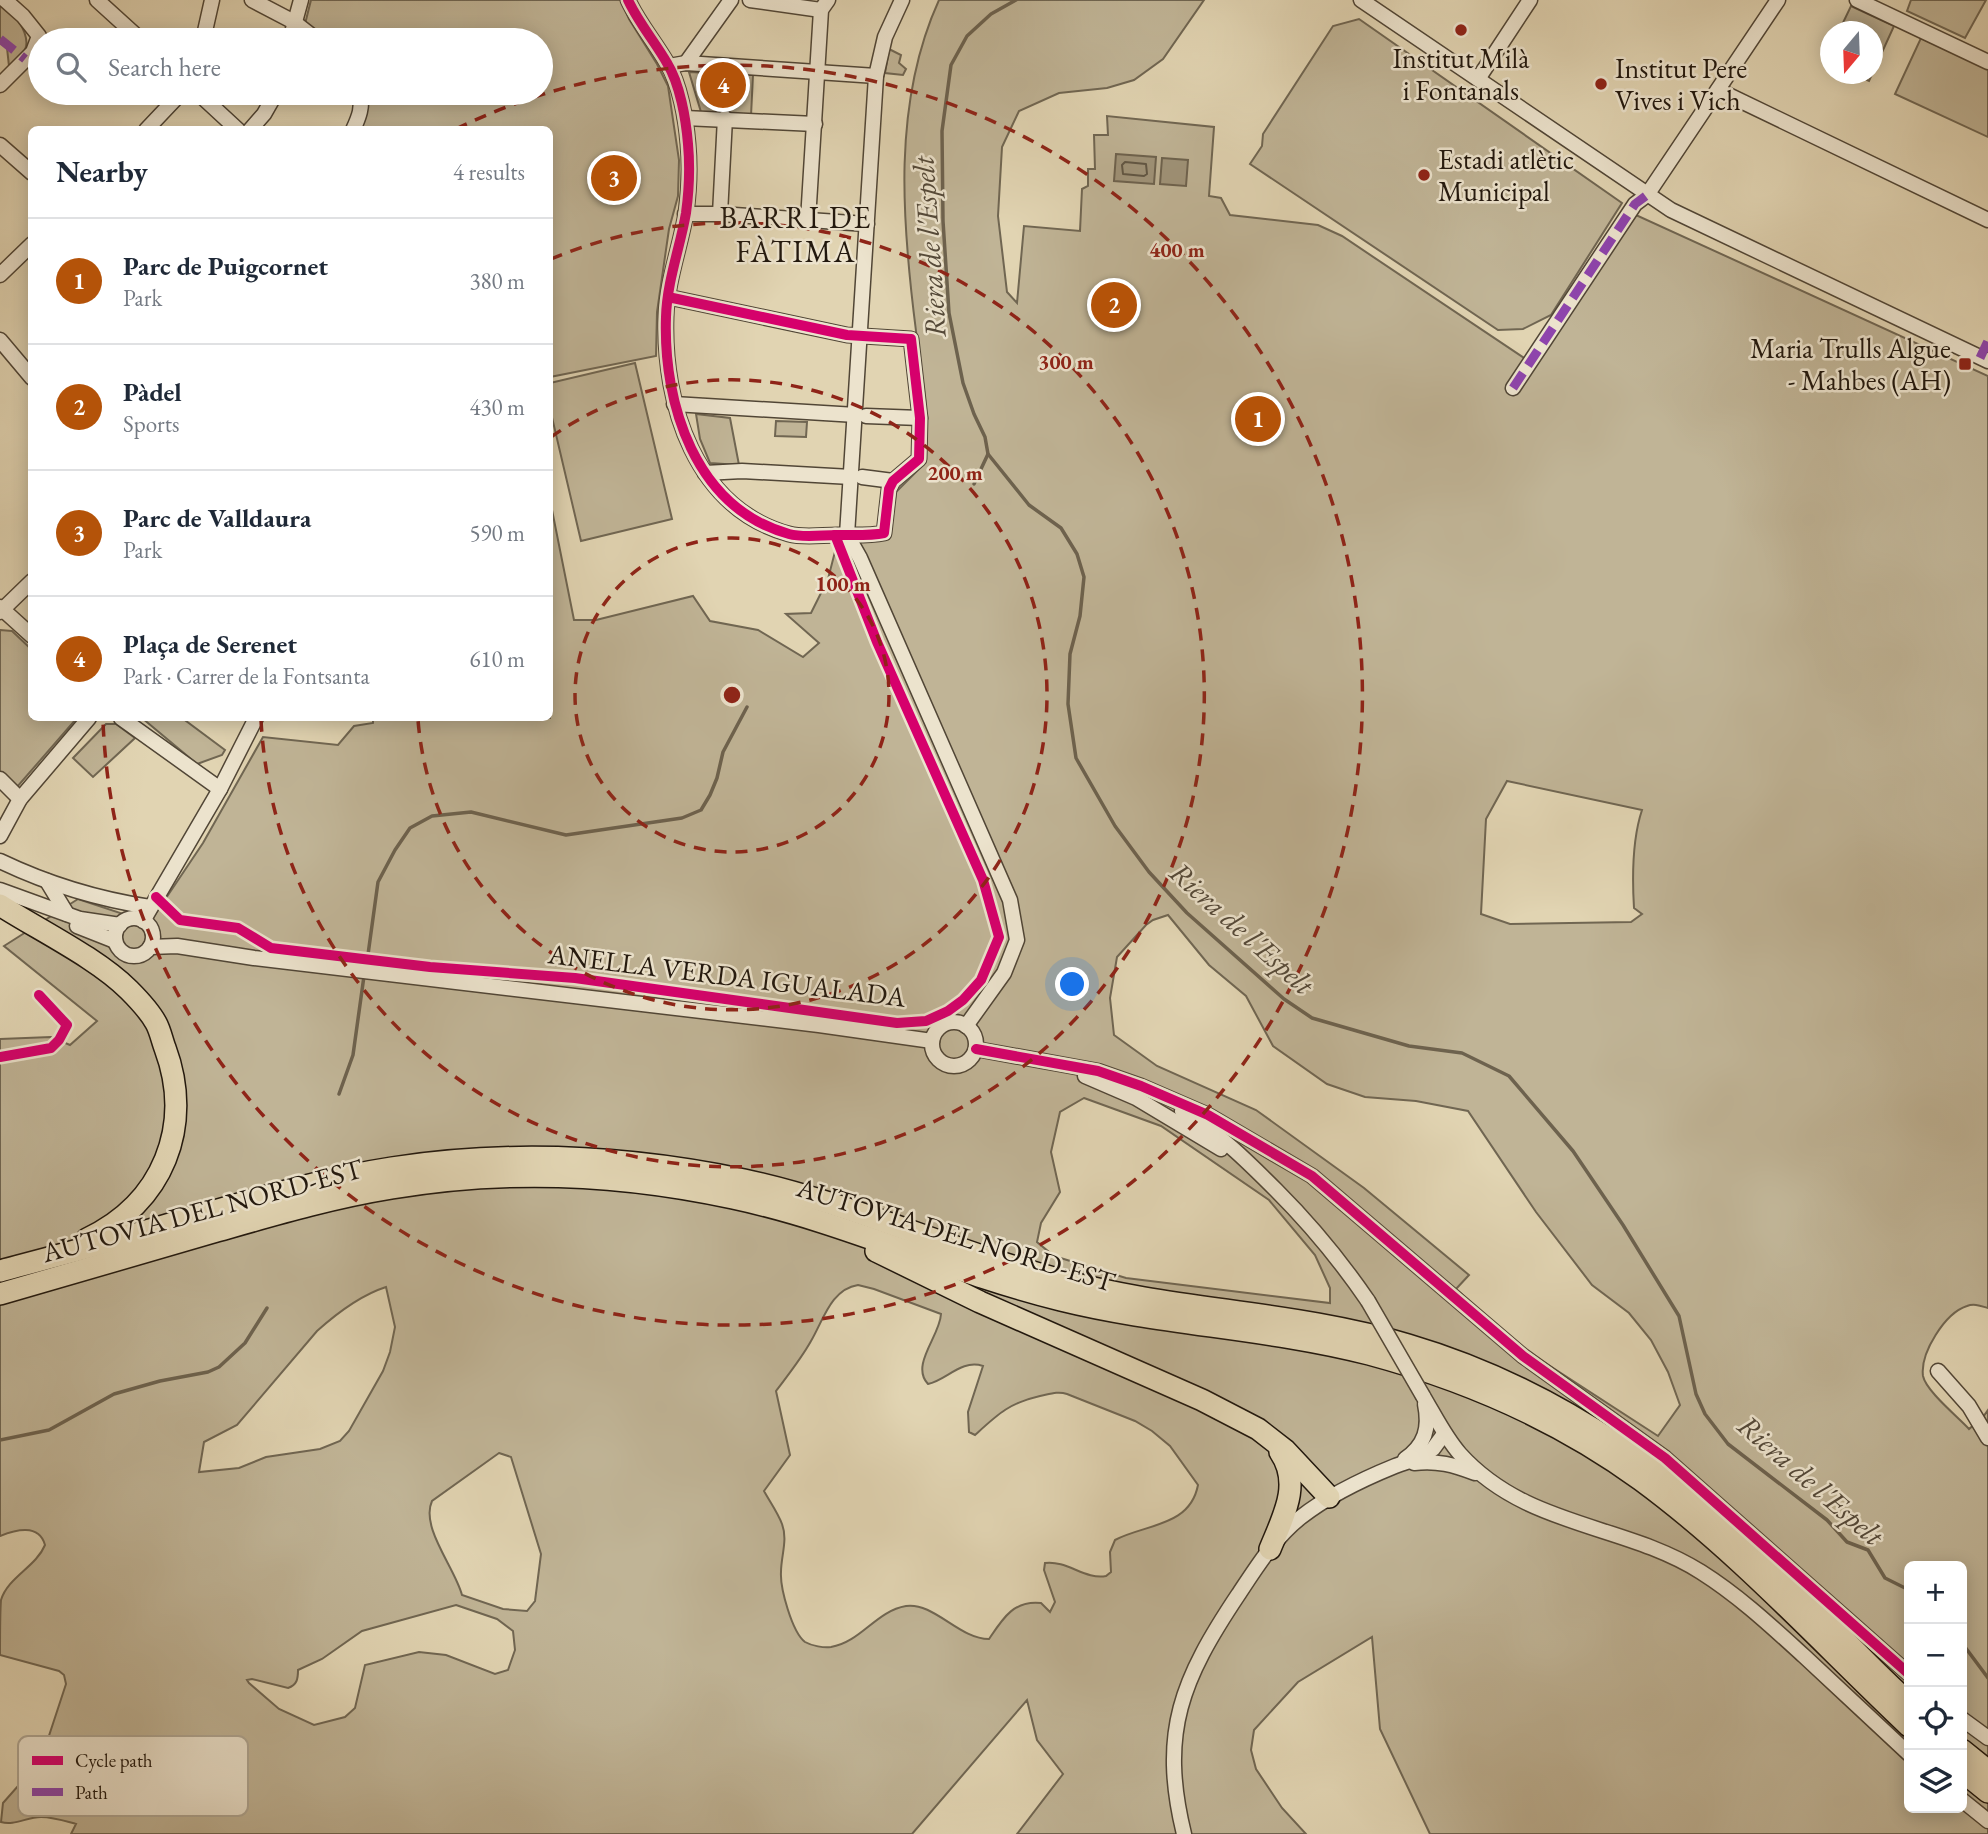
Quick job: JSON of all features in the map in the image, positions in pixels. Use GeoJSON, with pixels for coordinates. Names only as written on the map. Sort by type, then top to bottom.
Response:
{"type":"FeatureCollection","features":[{"type":"Feature","properties":{"kind":"highway"},"geometry":{"type":"LineString","coordinates":[[0,905],[97,965],[128,989],[156,1022],[173,1070],[177,1101],[175,1127],[168,1153],[150,1188],[132,1209],[104,1231],[7,1269]]}},
{"type":"Feature","properties":{"kind":"highway","name":"AUTOVIA DEL NORD-EST"},"geometry":{"type":"LineString","coordinates":[[7,1269],[320,1182],[406,1166],[512,1158],[599,1160],[675,1167],[747,1181],[832,1204],[1062,1281],[1140,1297],[1361,1333],[1438,1355],[1506,1381],[1592,1427],[1692,1497],[1801,1596],[1904,1698]]}},
{"type":"Feature","properties":{"kind":"highway","name":"AUTOVIA DEL NORD-EST"},"geometry":{"type":"LineString","coordinates":[[0,1294],[293,1209],[392,1188],[452,1181],[547,1177],[645,1183],[732,1198],[836,1226],[1057,1299],[1120,1313],[1362,1352],[1431,1373],[1501,1399],[1606,1456],[1678,1508],[1746,1568],[1904,1721]]}},
{"type":"Feature","properties":{"kind":"highway"},"geometry":{"type":"LineString","coordinates":[[836,1226],[864,1245],[968,1297],[1202,1400],[1265,1434],[1290,1455],[1329,1497]]}},
{"type":"Feature","properties":{"kind":"highway"},"geometry":{"type":"LineString","coordinates":[[1265,1434],[1286,1461],[1291,1482],[1286,1510],[1270,1549]]}},
{"type":"Feature","properties":{"kind":"highway"},"geometry":{"type":"LineString","coordinates":[[1967,1754],[1988,1771]]}},
{"type":"Feature","properties":{"kind":"highway"},"geometry":{"type":"LineString","coordinates":[[1967,1775],[1988,1792]]}},
{"type":"Feature","properties":{"kind":"street"},"geometry":{"type":"LineString","coordinates":[[5,0],[33,28]]}},
{"type":"Feature","properties":{"kind":"street"},"geometry":{"type":"LineString","coordinates":[[97,0],[128,28]]}},
{"type":"Feature","properties":{"kind":"street"},"geometry":{"type":"LineString","coordinates":[[206,28],[212,0]]}},
{"type":"Feature","properties":{"kind":"street"},"geometry":{"type":"LineString","coordinates":[[252,0],[302,28]]}},
{"type":"Feature","properties":{"kind":"street"},"geometry":{"type":"LineString","coordinates":[[293,28],[301,0]]}},
{"type":"Feature","properties":{"kind":"street"},"geometry":{"type":"LineString","coordinates":[[628,0],[669,66],[685,118],[688,149],[685,214],[668,297],[666,315],[667,361],[674,404],[685,439],[705,473],[733,503],[776,530],[792,536],[884,533],[889,489],[893,481],[919,459],[920,418],[911,339],[847,335],[668,297]]}},
{"type":"Feature","properties":{"kind":"street"},"geometry":{"type":"LineString","coordinates":[[686,63],[731,0]]}},
{"type":"Feature","properties":{"kind":"street"},"geometry":{"type":"LineString","coordinates":[[750,0],[825,5],[808,220]]}},
{"type":"Feature","properties":{"kind":"street"},"geometry":{"type":"LineString","coordinates":[[902,0],[885,37],[876,76],[861,335],[861,415],[856,477],[847,535],[860,558],[1010,900],[1017,940],[1004,973],[966,1026]]}},
{"type":"Feature","properties":{"kind":"street"},"geometry":{"type":"LineString","coordinates":[[1361,0],[1647,195],[1683,216],[1988,361]]}},
{"type":"Feature","properties":{"kind":"street"},"geometry":{"type":"LineString","coordinates":[[1478,79],[1530,0]]}},
{"type":"Feature","properties":{"kind":"street"},"geometry":{"type":"LineString","coordinates":[[1513,388],[1635,204],[1647,195],[1778,0]]}},
{"type":"Feature","properties":{"kind":"street"},"geometry":{"type":"LineString","coordinates":[[1857,0],[1988,62]]}},
{"type":"Feature","properties":{"kind":"street"},"geometry":{"type":"LineString","coordinates":[[0,85],[28,57]]}},
{"type":"Feature","properties":{"kind":"street"},"geometry":{"type":"LineString","coordinates":[[669,66],[686,63],[876,76]]}},
{"type":"Feature","properties":{"kind":"street"},"geometry":{"type":"LineString","coordinates":[[1718,90],[1988,220]]}},
{"type":"Feature","properties":{"kind":"street"},"geometry":{"type":"LineString","coordinates":[[150,126],[170,105]]}},
{"type":"Feature","properties":{"kind":"street"},"geometry":{"type":"LineString","coordinates":[[211,105],[234,126]]}},
{"type":"Feature","properties":{"kind":"street"},"geometry":{"type":"LineString","coordinates":[[254,126],[269,105]]}},
{"type":"Feature","properties":{"kind":"street"},"geometry":{"type":"LineString","coordinates":[[355,126],[361,105]]}},
{"type":"Feature","properties":{"kind":"street"},"geometry":{"type":"LineString","coordinates":[[685,118],[815,124]]}},
{"type":"Feature","properties":{"kind":"street"},"geometry":{"type":"LineString","coordinates":[[720,214],[725,118]]}},
{"type":"Feature","properties":{"kind":"street"},"geometry":{"type":"LineString","coordinates":[[0,145],[28,170]]}},
{"type":"Feature","properties":{"kind":"street"},"geometry":{"type":"LineString","coordinates":[[685,214],[867,224]]}},
{"type":"Feature","properties":{"kind":"street"},"geometry":{"type":"LineString","coordinates":[[0,275],[28,248]]}},
{"type":"Feature","properties":{"kind":"street"},"geometry":{"type":"LineString","coordinates":[[0,340],[28,373]]}},
{"type":"Feature","properties":{"kind":"street"},"geometry":{"type":"LineString","coordinates":[[674,404],[920,418]]}},
{"type":"Feature","properties":{"kind":"street"},"geometry":{"type":"LineString","coordinates":[[705,473],[742,471],[893,481]]}},
{"type":"Feature","properties":{"kind":"street"},"geometry":{"type":"LineString","coordinates":[[28,585],[1,609],[28,633]]}},
{"type":"Feature","properties":{"kind":"street"},"geometry":{"type":"LineString","coordinates":[[0,836],[20,799],[86,721]]}},
{"type":"Feature","properties":{"kind":"street"},"geometry":{"type":"LineString","coordinates":[[125,721],[220,789]]}},
{"type":"Feature","properties":{"kind":"street"},"geometry":{"type":"LineString","coordinates":[[143,921],[220,789],[254,721]]}},
{"type":"Feature","properties":{"kind":"street"},"geometry":{"type":"LineString","coordinates":[[0,779],[20,799]]}},
{"type":"Feature","properties":{"kind":"street"},"geometry":{"type":"LineString","coordinates":[[0,861],[47,881],[108,901],[150,907]]}},
{"type":"Feature","properties":{"kind":"street"},"geometry":{"type":"LineString","coordinates":[[47,881],[66,914]]}},
{"type":"Feature","properties":{"kind":"street"},"geometry":{"type":"LineString","coordinates":[[0,890],[91,922],[120,925]]}},
{"type":"Feature","properties":{"kind":"street"},"geometry":{"type":"LineString","coordinates":[[0,899],[115,941]]}},
{"type":"Feature","properties":{"kind":"street"},"geometry":{"type":"LineString","coordinates":[[128,919],[143,921],[151,930],[152,941],[142,955],[131,956],[120,951],[115,941],[115,932],[120,925],[128,919]]}},
{"type":"Feature","properties":{"kind":"street"},"geometry":{"type":"LineString","coordinates":[[152,941],[278,960],[932,1041]]}},
{"type":"Feature","properties":{"kind":"street"},"geometry":{"type":"LineString","coordinates":[[952,1022],[966,1026],[975,1037],[976,1049],[969,1061],[962,1065],[948,1066],[936,1057],[932,1041],[939,1028],[945,1024],[952,1022]]}},
{"type":"Feature","properties":{"kind":"street"},"geometry":{"type":"LineString","coordinates":[[976,1049],[1105,1073],[1141,1086],[1208,1115],[1312,1176],[1523,1356],[1665,1458],[1904,1670]]}},
{"type":"Feature","properties":{"kind":"street"},"geometry":{"type":"LineString","coordinates":[[1045,1060],[1136,1098],[1176,1120],[1276,1189]]}},
{"type":"Feature","properties":{"kind":"street"},"geometry":{"type":"LineString","coordinates":[[1105,1073],[1190,1116],[1233,1148],[1276,1189],[1325,1242],[1368,1301],[1444,1434],[1483,1477]]}},
{"type":"Feature","properties":{"kind":"street"},"geometry":{"type":"LineString","coordinates":[[1938,1371],[1969,1406],[1988,1438]]}},
{"type":"Feature","properties":{"kind":"street"},"geometry":{"type":"LineString","coordinates":[[1395,1466],[1417,1449],[1425,1434],[1427,1415],[1423,1396]]}},
{"type":"Feature","properties":{"kind":"street"},"geometry":{"type":"LineString","coordinates":[[1184,1834],[1176,1802],[1173,1762],[1177,1720],[1189,1678],[1211,1635],[1270,1549],[1300,1518],[1329,1497],[1424,1455],[1433,1449],[1444,1434]]}},
{"type":"Feature","properties":{"kind":"street"},"geometry":{"type":"LineString","coordinates":[[1395,1466],[1440,1462],[1454,1464],[1483,1477],[1531,1505],[1682,1561],[1720,1584],[1770,1625],[1905,1750]]}},
{"type":"Feature","properties":{"kind":"street"},"geometry":{"type":"LineString","coordinates":[[1967,1723],[1988,1738]]}},
{"type":"Feature","properties":{"kind":"street"},"geometry":{"type":"LineString","coordinates":[[1967,1804],[1988,1821]]}},
{"type":"Feature","properties":{"kind":"shaded area"},"geometry":{"type":"Polygon","coordinates":[[[0,0],[15,15],[26,37],[24,52],[9,66],[7,48],[0,42],[0,0]]]}},
{"type":"Feature","properties":{"kind":"shaded area"},"geometry":{"type":"Polygon","coordinates":[[[311,0],[621,0],[668,86],[679,160],[678,196],[669,229],[657,312],[656,356],[553,376],[553,126],[359,126],[362,105],[553,105],[553,28],[309,28],[305,24],[311,0]]]}},
{"type":"Feature","properties":{"kind":"shaded area"},"geometry":{"type":"Polygon","coordinates":[[[939,0],[1204,0],[1163,59],[1134,80],[1107,88],[1059,93],[1019,111],[1002,147],[998,216],[1007,292],[1017,303],[1024,226],[1080,231],[1082,189],[1088,186],[1088,169],[1095,169],[1094,135],[1108,135],[1107,116],[1214,127],[1209,196],[1221,198],[1230,215],[1318,225],[1342,236],[1533,364],[1636,215],[1988,376],[1988,1308],[1970,1305],[1950,1317],[1930,1346],[1923,1376],[1936,1396],[1969,1429],[1988,1410],[1988,1834],[1430,1834],[1380,1729],[1372,1637],[1298,1682],[1254,1730],[1251,1750],[1256,1769],[1282,1808],[1306,1834],[1017,1834],[1063,1774],[1037,1740],[1027,1700],[912,1834],[71,1834],[76,1824],[54,1818],[1,1822],[3,1803],[18,1786],[18,1816],[248,1816],[248,1736],[49,1736],[66,1684],[64,1675],[59,1671],[0,1655],[1,1600],[10,1585],[35,1560],[45,1545],[38,1533],[32,1531],[19,1530],[0,1536],[0,1039],[51,1037],[70,1045],[97,1021],[4,946],[78,899],[123,914],[129,911],[154,916],[203,843],[263,737],[338,745],[354,726],[373,721],[553,721],[553,515],[574,620],[596,620],[693,596],[710,621],[758,630],[803,657],[819,643],[786,614],[811,613],[828,579],[838,540],[889,539],[896,492],[924,464],[926,414],[907,248],[907,121],[924,39],[939,0]],[[1507,781],[1486,819],[1481,914],[1510,924],[1631,922],[1642,914],[1634,908],[1633,883],[1635,845],[1642,810],[1507,781]],[[1168,915],[1146,925],[1117,957],[1110,998],[1114,1035],[1157,1066],[1256,1110],[1364,1188],[1469,1275],[1456,1289],[1522,1348],[1658,1436],[1680,1405],[1668,1372],[1651,1340],[1629,1313],[1592,1285],[1536,1212],[1468,1111],[1416,1101],[1365,1097],[1327,1084],[1273,1046],[1246,996],[1209,965],[1168,915]],[[1084,1098],[1060,1112],[1051,1152],[1060,1192],[1041,1223],[1037,1242],[1054,1256],[1126,1278],[1330,1303],[1330,1288],[1315,1255],[1269,1200],[1161,1126],[1084,1098]],[[858,1285],[834,1299],[803,1354],[776,1391],[790,1455],[764,1491],[784,1530],[782,1588],[791,1620],[805,1642],[825,1647],[842,1644],[886,1614],[906,1606],[927,1609],[967,1633],[989,1639],[1004,1618],[1023,1604],[1041,1603],[1050,1612],[1055,1602],[1044,1570],[1045,1563],[1061,1564],[1091,1575],[1106,1576],[1111,1572],[1110,1552],[1115,1540],[1176,1517],[1193,1499],[1198,1485],[1170,1446],[1152,1431],[1135,1421],[1067,1394],[1054,1393],[1020,1402],[998,1415],[975,1435],[969,1432],[968,1412],[983,1366],[968,1365],[928,1384],[922,1368],[941,1314],[858,1285]],[[386,1287],[358,1300],[341,1312],[317,1331],[237,1425],[204,1442],[199,1472],[239,1468],[266,1457],[320,1449],[340,1441],[349,1431],[383,1371],[395,1327],[386,1287]],[[499,1453],[432,1501],[431,1523],[462,1595],[503,1609],[527,1611],[535,1601],[541,1554],[511,1457],[499,1453]],[[456,1605],[362,1631],[322,1659],[298,1670],[296,1681],[288,1688],[247,1680],[279,1709],[314,1725],[345,1717],[355,1708],[365,1665],[419,1652],[446,1655],[495,1674],[508,1670],[515,1650],[513,1631],[497,1619],[456,1605]]]}},
{"type":"Feature","properties":{"kind":"shaded area"},"geometry":{"type":"Polygon","coordinates":[[[1911,0],[1986,0],[1965,38],[1907,11],[1911,0]]]}},
{"type":"Feature","properties":{"kind":"shaded area"},"geometry":{"type":"Polygon","coordinates":[[[1851,6],[1894,26],[1883,50],[1883,21],[1844,21],[1851,6]]]}},
{"type":"Feature","properties":{"kind":"shaded area","name":"Estadi atlètic Municipal"},"geometry":{"type":"Polygon","coordinates":[[[1359,19],[1622,203],[1551,315],[1523,329],[1498,330],[1250,164],[1262,146],[1263,134],[1333,26],[1359,19]]]}},
{"type":"Feature","properties":{"kind":"shaded area"},"geometry":{"type":"Polygon","coordinates":[[[1921,38],[1988,69],[1988,137],[1895,94],[1921,38]]]}},
{"type":"Feature","properties":{"kind":"shaded area"},"geometry":{"type":"Polygon","coordinates":[[[889,49],[901,55],[899,63],[906,69],[903,75],[885,73],[889,49]]]}},
{"type":"Feature","properties":{"kind":"shaded area"},"geometry":{"type":"Polygon","coordinates":[[[689,72],[753,75],[751,116],[701,112],[689,72]]]}},
{"type":"Feature","properties":{"kind":"shaded area"},"geometry":{"type":"Polygon","coordinates":[[[635,363],[672,519],[581,541],[553,422],[553,382],[635,363]]]}},
{"type":"Feature","properties":{"kind":"shaded area"},"geometry":{"type":"Polygon","coordinates":[[[696,414],[730,418],[739,465],[710,463],[700,439],[696,414]]]}},
{"type":"Feature","properties":{"kind":"shaded area"},"geometry":{"type":"Polygon","coordinates":[[[776,421],[807,422],[806,437],[775,436],[776,421]]]}},
{"type":"Feature","properties":{"kind":"shaded area"},"geometry":{"type":"Polygon","coordinates":[[[0,630],[12,631],[28,646],[28,721],[74,721],[17,787],[0,771],[0,630]]]}},
{"type":"Feature","properties":{"kind":"shaded area"},"geometry":{"type":"Polygon","coordinates":[[[146,721],[186,721],[225,750],[222,755],[197,764],[146,721]]]}},
{"type":"Feature","properties":{"kind":"shaded area"},"geometry":{"type":"Polygon","coordinates":[[[106,724],[116,724],[135,738],[93,777],[73,758],[106,724]]]}},
{"type":"Feature","properties":{"kind":"water"},"geometry":{"type":"Polygon","coordinates":[[[1116,154],[1156,157],[1154,184],[1114,181],[1116,154]]]}},
{"type":"Feature","properties":{"kind":"water"},"geometry":{"type":"Polygon","coordinates":[[[1162,158],[1188,160],[1186,186],[1160,184],[1162,158]]]}},
{"type":"Feature","properties":{"kind":"waterway","name":"Riera de l'Espelt"},"geometry":{"type":"LineString","coordinates":[[1016,0],[991,14],[967,36],[951,65],[942,131],[943,221],[949,313],[963,383],[985,437],[988,454],[1029,505],[1061,528],[1077,554],[1084,577],[1080,616],[1070,654],[1068,704],[1076,758],[1115,826],[1149,872],[1187,913],[1284,999],[1312,1018],[1409,1046],[1462,1053],[1509,1076],[1573,1151],[1679,1316],[1696,1394],[1705,1414],[1728,1444],[1827,1520],[1847,1542],[1868,1550],[1885,1578],[1904,1588]]}},
{"type":"Feature","properties":{"kind":"waterway"},"geometry":{"type":"LineString","coordinates":[[974,484],[988,454]]}},
{"type":"Feature","properties":{"kind":"waterway"},"geometry":{"type":"LineString","coordinates":[[366,969],[378,882],[410,828],[432,816],[471,812],[566,835],[682,818],[701,810],[710,795],[723,752],[747,707]]}},
{"type":"Feature","properties":{"kind":"waterway"},"geometry":{"type":"LineString","coordinates":[[339,1094],[353,1055],[364,976]]}},
{"type":"Feature","properties":{"kind":"waterway"},"geometry":{"type":"LineString","coordinates":[[0,1440],[49,1430],[114,1394],[160,1381],[208,1372],[219,1367],[245,1343],[267,1308]]}},
{"type":"Feature","properties":{"kind":"waterway","name":"Riera de l'Espelt"},"geometry":{"type":"LineString","coordinates":[[1967,1650],[1988,1678]]}},
{"type":"Feature","properties":{"kind":"marked path"},"geometry":{"type":"LineString","coordinates":[[0,39],[25,59]]}},
{"type":"Feature","properties":{"kind":"marked path"},"geometry":{"type":"LineString","coordinates":[[1513,388],[1635,204],[1647,195]]}},
{"type":"Feature","properties":{"kind":"marked path"},"geometry":{"type":"LineString","coordinates":[[1980,358],[1988,341]]}},
{"type":"Feature","properties":{"kind":"cycle path"},"geometry":{"type":"LineString","coordinates":[[628,0],[672,71],[686,124],[689,161],[687,205],[669,290],[667,304],[666,317],[671,384],[679,417],[691,448],[708,477],[730,501],[757,521],[800,536],[884,533],[889,489],[893,481],[919,459],[920,418],[911,339],[847,335],[668,297]]}},
{"type":"Feature","properties":{"kind":"cycle path","name":"ANELLA VERDA IGUALADA"},"geometry":{"type":"LineString","coordinates":[[156,897],[180,920],[238,928],[271,948],[430,967],[575,978],[897,1023],[926,1021],[948,1011],[963,1000],[981,980],[999,937],[983,880],[877,642],[835,535]]}},
{"type":"Feature","properties":{"kind":"cycle path"},"geometry":{"type":"LineString","coordinates":[[0,1057],[51,1048],[59,1040],[67,1025],[39,995]]}},
{"type":"Feature","properties":{"kind":"cycle path"},"geometry":{"type":"LineString","coordinates":[[976,1049],[1098,1071],[1141,1086],[1208,1115],[1312,1176],[1523,1356],[1665,1458],[1904,1670]]}},
{"type":"Feature","properties":{"kind":"place","name":"Institut Milà i Fontanals"},"geometry":{"type":"Point","coordinates":[1461,30]}},
{"type":"Feature","properties":{"kind":"place","name":"Institut Pere Vives i Vich"},"geometry":{"type":"Point","coordinates":[1601,84]}},
{"type":"Feature","properties":{"kind":"place","name":"Plaça de Serenet"},"geometry":{"type":"Point","coordinates":[723,85]}},
{"type":"Feature","properties":{"kind":"place","name":"Estadi atlètic Municipal"},"geometry":{"type":"Point","coordinates":[1424,175]}},
{"type":"Feature","properties":{"kind":"place","name":"Parc de Valldaura"},"geometry":{"type":"Point","coordinates":[614,178]}},
{"type":"Feature","properties":{"kind":"place","name":"Pàdel"},"geometry":{"type":"Point","coordinates":[1114,305]}},
{"type":"Feature","properties":{"kind":"place","name":"Maria Trulls Algue - Mahbes (AH)"},"geometry":{"type":"Point","coordinates":[1965,364]}},
{"type":"Feature","properties":{"kind":"place","name":"Parc de Puigcornet"},"geometry":{"type":"Point","coordinates":[1258,419]}},
{"type":"Feature","properties":{"kind":"district","name":"BARRI DE FÀTIMA"},"geometry":{"type":"Point","coordinates":[796,234]}}]}
